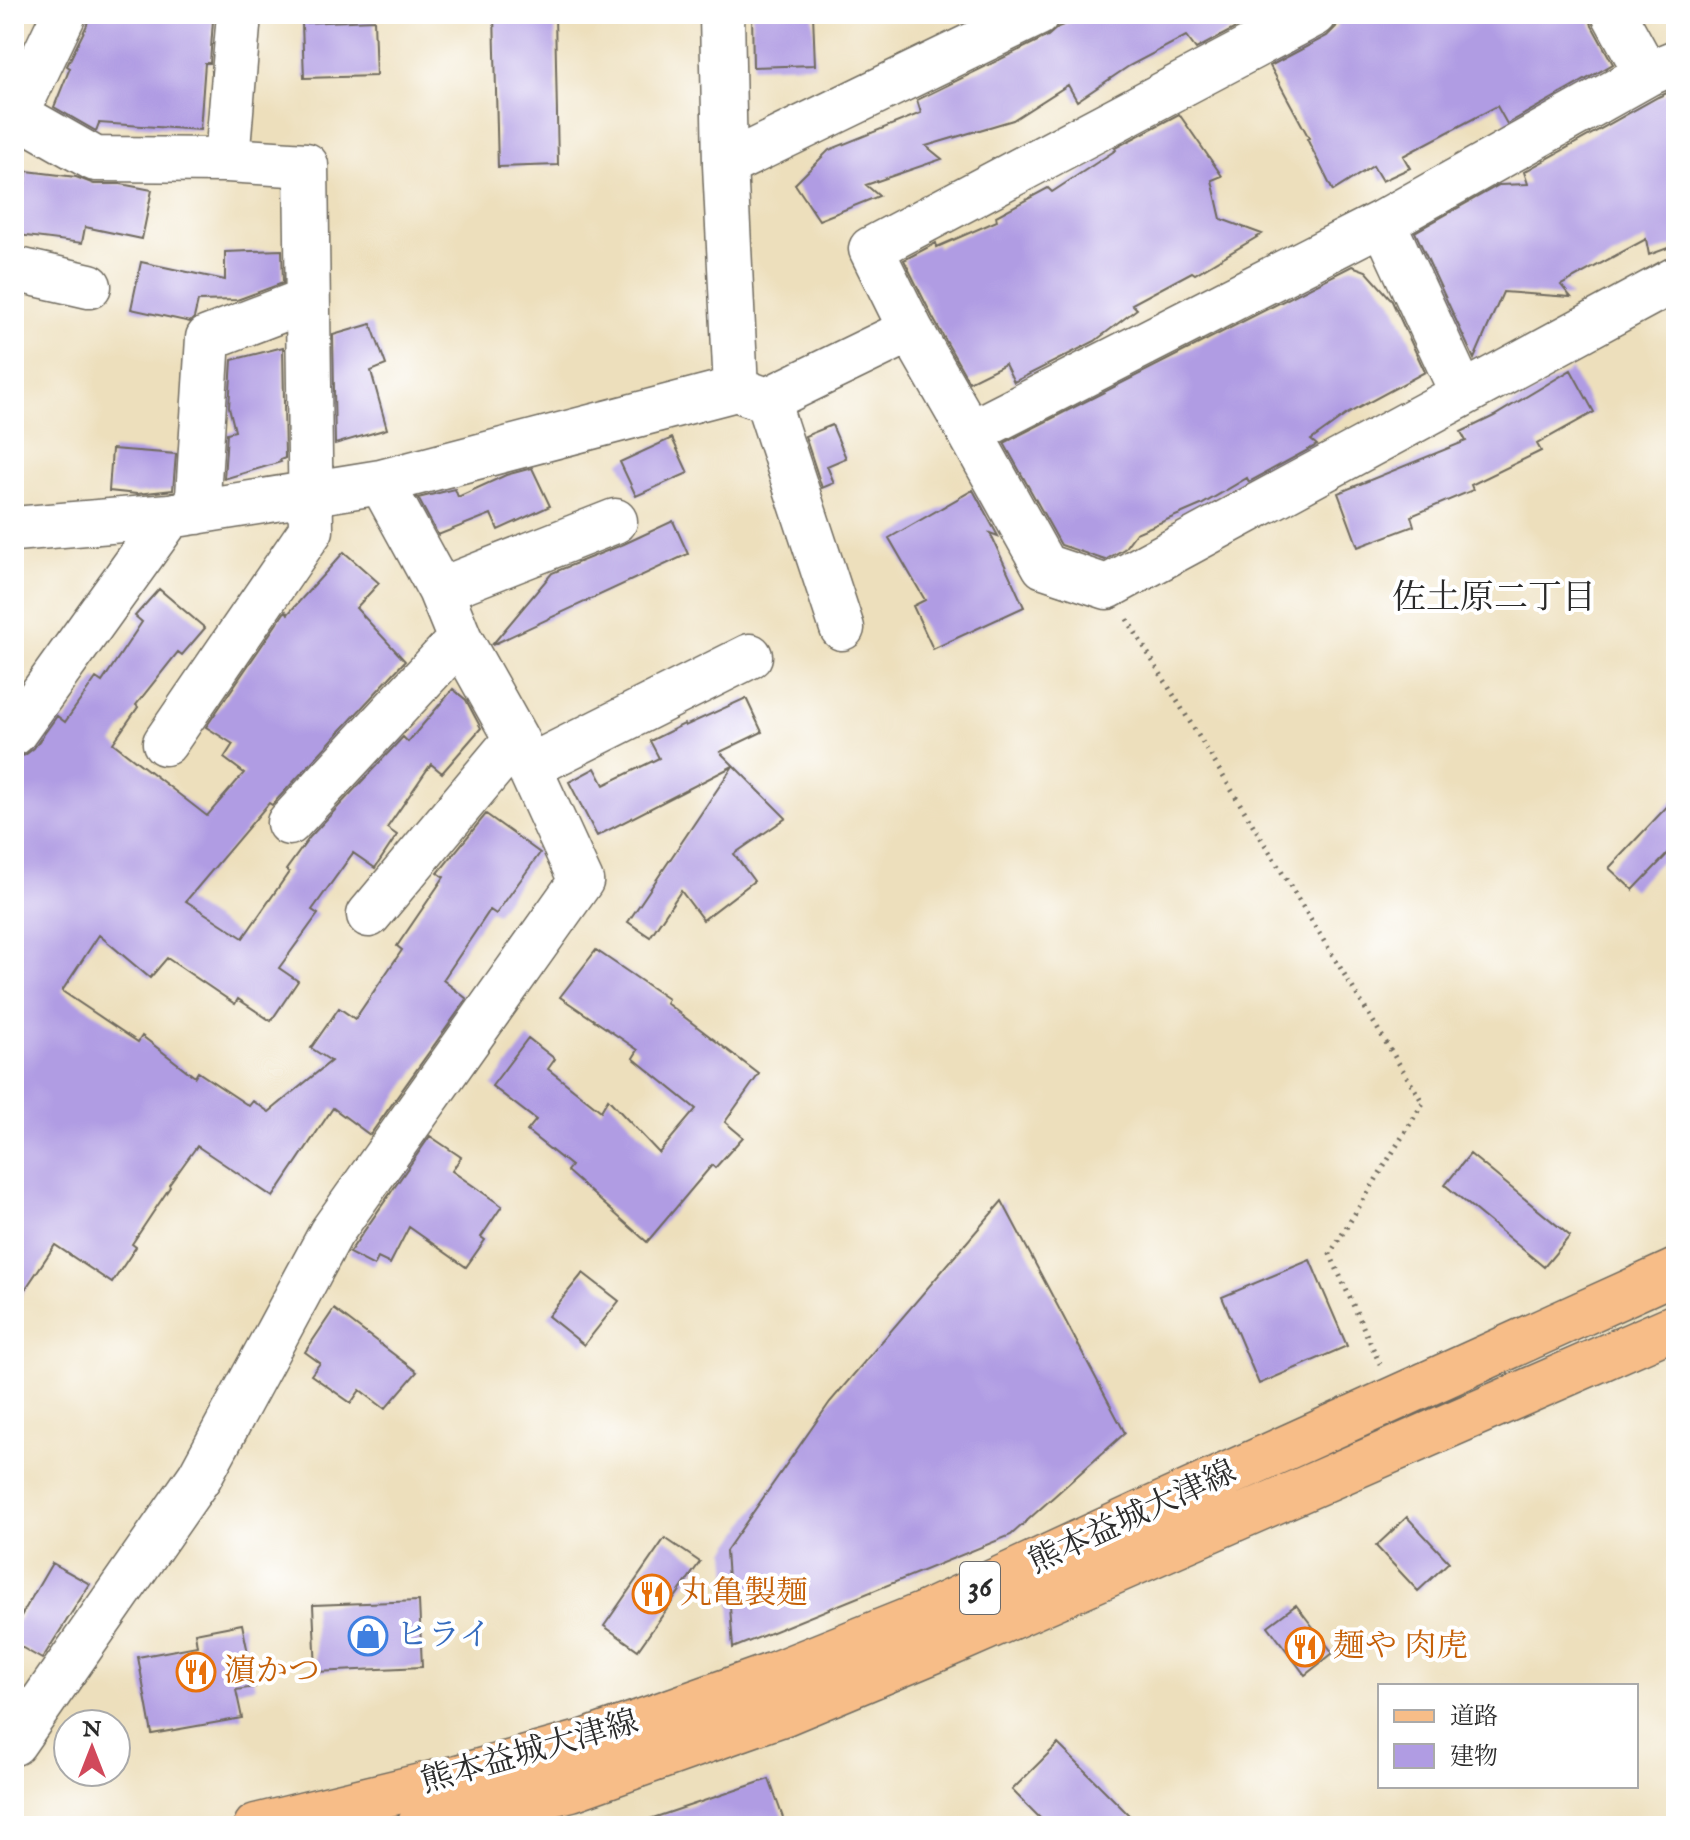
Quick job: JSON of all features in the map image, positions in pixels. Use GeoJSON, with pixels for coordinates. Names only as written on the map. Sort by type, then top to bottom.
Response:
{"type":"FeatureCollection","features":[{"type":"Feature","properties":{"kind":"main road","name":"熊本益城大津線"},"geometry":{"type":"LineString","coordinates":[[256,1826],[458,1777],[584,1742],[772,1675],[924,1614],[1676,1271]]}},
{"type":"Feature","properties":{"kind":"main road","name":"熊本益城大津線"},"geometry":{"type":"LineString","coordinates":[[419,1826],[571,1789],[785,1713],[1676,1326]]}},
{"type":"Feature","properties":{"kind":"street"},"geometry":{"type":"LineString","coordinates":[[64,14],[15,116],[95,159],[227,160],[306,165],[311,530],[165,743]]}},
{"type":"Feature","properties":{"kind":"street"},"geometry":{"type":"LineString","coordinates":[[227,160],[239,14]]}},
{"type":"Feature","properties":{"kind":"street"},"geometry":{"type":"LineString","coordinates":[[722,14],[725,165],[752,395],[842,628]]}},
{"type":"Feature","properties":{"kind":"street"},"geometry":{"type":"LineString","coordinates":[[725,165],[1037,14]]}},
{"type":"Feature","properties":{"kind":"street"},"geometry":{"type":"LineString","coordinates":[[1315,14],[871,249],[911,330],[1044,566],[1107,587],[1676,279]]}},
{"type":"Feature","properties":{"kind":"street"},"geometry":{"type":"LineString","coordinates":[[970,433],[1383,222],[1661,68],[1614,14]]}},
{"type":"Feature","properties":{"kind":"street"},"geometry":{"type":"LineString","coordinates":[[1383,222],[1462,393]]}},
{"type":"Feature","properties":{"kind":"street"},"geometry":{"type":"LineString","coordinates":[[14,269],[89,286]]}},
{"type":"Feature","properties":{"kind":"street"},"geometry":{"type":"LineString","coordinates":[[14,733],[184,514],[208,338],[307,300]]}},
{"type":"Feature","properties":{"kind":"street"},"geometry":{"type":"LineString","coordinates":[[14,529],[184,514],[381,482],[752,395],[911,330]]}},
{"type":"Feature","properties":{"kind":"street"},"geometry":{"type":"LineString","coordinates":[[14,1743],[200,1476],[331,1233],[581,881],[522,753],[460,639],[440,590],[381,482]]}},
{"type":"Feature","properties":{"kind":"street"},"geometry":{"type":"LineString","coordinates":[[440,590],[615,521]]}},
{"type":"Feature","properties":{"kind":"street"},"geometry":{"type":"LineString","coordinates":[[289,823],[460,639]]}},
{"type":"Feature","properties":{"kind":"street"},"geometry":{"type":"LineString","coordinates":[[369,915],[522,753],[750,656]]}},
{"type":"Feature","properties":{"kind":"path"},"geometry":{"type":"LineString","coordinates":[[1107,587],[1423,1103],[1330,1254],[1395,1398]]}},
{"type":"Feature","properties":{"kind":"building"},"geometry":{"type":"Polygon","coordinates":[[[89,14],[213,20],[210,63],[205,63],[200,130],[99,123],[96,131],[54,107],[89,14]]]}},
{"type":"Feature","properties":{"kind":"building"},"geometry":{"type":"Polygon","coordinates":[[[494,14],[555,14],[558,165],[498,167],[494,14]]]}},
{"type":"Feature","properties":{"kind":"building"},"geometry":{"type":"Polygon","coordinates":[[[752,14],[813,14],[815,65],[753,67],[752,14]]]}},
{"type":"Feature","properties":{"kind":"building"},"geometry":{"type":"Polygon","coordinates":[[[1090,14],[1262,14],[1196,49],[1186,36],[1129,66],[1077,101],[1068,85],[1013,120],[926,146],[942,159],[866,185],[879,196],[819,220],[795,184],[829,150],[921,113],[917,100],[1048,36],[1058,27],[1090,14]]]}},
{"type":"Feature","properties":{"kind":"building"},"geometry":{"type":"Polygon","coordinates":[[[1340,14],[1589,14],[1592,26],[1613,64],[1507,124],[1497,106],[1403,156],[1410,168],[1382,181],[1373,166],[1333,191],[1309,138],[1270,66],[1327,36],[1336,27],[1340,14]]]}},
{"type":"Feature","properties":{"kind":"building"},"geometry":{"type":"Polygon","coordinates":[[[374,20],[376,76],[304,78],[302,23],[374,20]]]}},
{"type":"Feature","properties":{"kind":"building"},"geometry":{"type":"Polygon","coordinates":[[[1676,89],[1676,245],[1649,255],[1646,239],[1561,285],[1571,297],[1503,292],[1474,359],[1415,232],[1499,185],[1528,184],[1524,172],[1676,89]]]}},
{"type":"Feature","properties":{"kind":"building"},"geometry":{"type":"Polygon","coordinates":[[[1179,114],[1222,176],[1212,180],[1221,219],[1262,234],[1195,274],[1192,272],[1132,304],[1137,309],[1095,341],[1014,382],[1005,364],[969,382],[904,260],[936,243],[937,247],[997,221],[996,216],[1048,188],[1052,192],[1115,148],[1179,114]]]}},
{"type":"Feature","properties":{"kind":"building"},"geometry":{"type":"Polygon","coordinates":[[[27,171],[76,177],[94,184],[121,184],[152,190],[142,239],[85,227],[82,243],[18,235],[27,171]]]}},
{"type":"Feature","properties":{"kind":"building"},"geometry":{"type":"Polygon","coordinates":[[[282,250],[283,283],[237,300],[198,301],[190,322],[131,309],[141,262],[225,280],[225,252],[282,250]]]}},
{"type":"Feature","properties":{"kind":"building"},"geometry":{"type":"Polygon","coordinates":[[[1352,266],[1366,271],[1391,299],[1425,372],[1347,414],[1311,440],[1317,445],[1249,482],[1247,478],[1201,505],[1136,533],[1124,549],[1105,560],[1061,545],[1004,443],[1352,266]]]}},
{"type":"Feature","properties":{"kind":"building"},"geometry":{"type":"Polygon","coordinates":[[[371,324],[386,365],[371,371],[387,429],[335,444],[333,335],[371,324]]]}},
{"type":"Feature","properties":{"kind":"building"},"geometry":{"type":"Polygon","coordinates":[[[283,347],[285,458],[281,462],[224,479],[227,433],[235,431],[229,407],[232,360],[283,347]]]}},
{"type":"Feature","properties":{"kind":"building"},"geometry":{"type":"Polygon","coordinates":[[[1571,370],[1594,412],[1537,444],[1541,451],[1471,485],[1473,490],[1411,516],[1414,526],[1358,547],[1338,493],[1466,441],[1461,432],[1571,370]]]}},
{"type":"Feature","properties":{"kind":"building"},"geometry":{"type":"Polygon","coordinates":[[[832,425],[846,458],[827,466],[834,483],[822,488],[805,436],[832,425]]]}},
{"type":"Feature","properties":{"kind":"building"},"geometry":{"type":"Polygon","coordinates":[[[672,438],[688,473],[636,496],[620,462],[672,438]]]}},
{"type":"Feature","properties":{"kind":"building"},"geometry":{"type":"Polygon","coordinates":[[[112,449],[176,454],[173,490],[137,494],[109,491],[112,449]]]}},
{"type":"Feature","properties":{"kind":"building"},"geometry":{"type":"Polygon","coordinates":[[[532,468],[550,506],[498,530],[491,514],[438,535],[418,498],[455,489],[458,497],[506,475],[532,468]]]}},
{"type":"Feature","properties":{"kind":"building"},"geometry":{"type":"Polygon","coordinates":[[[973,490],[998,536],[990,533],[1024,607],[933,649],[913,606],[925,600],[889,538],[973,490]]]}},
{"type":"Feature","properties":{"kind":"building"},"geometry":{"type":"Polygon","coordinates":[[[673,521],[688,554],[492,645],[552,573],[673,521]]]}},
{"type":"Feature","properties":{"kind":"building"},"geometry":{"type":"Polygon","coordinates":[[[344,552],[379,583],[356,608],[405,661],[272,805],[269,803],[186,901],[243,938],[310,837],[403,737],[408,742],[453,689],[466,700],[481,728],[442,773],[431,764],[387,828],[397,835],[375,868],[353,853],[312,910],[318,914],[279,968],[298,981],[271,1021],[238,999],[235,1004],[167,958],[150,978],[99,935],[62,991],[138,1042],[142,1036],[195,1077],[198,1072],[249,1106],[253,1101],[269,1112],[331,1061],[311,1048],[339,1008],[355,1019],[402,950],[397,946],[444,877],[438,873],[486,814],[540,853],[496,914],[490,910],[443,980],[467,999],[370,1135],[333,1108],[273,1197],[197,1146],[132,1244],[136,1247],[112,1283],[55,1245],[14,1306],[14,758],[34,748],[57,716],[65,722],[96,678],[102,682],[142,622],[135,616],[159,589],[205,628],[182,655],[178,652],[136,705],[138,707],[113,743],[207,816],[244,773],[224,758],[233,744],[206,727],[284,613],[286,611],[288,614],[344,552]]]}},
{"type":"Feature","properties":{"kind":"building"},"geometry":{"type":"Polygon","coordinates":[[[746,698],[762,732],[720,752],[786,818],[734,854],[754,881],[703,920],[681,891],[650,937],[628,922],[733,766],[597,836],[569,782],[595,768],[604,785],[659,758],[650,741],[746,698]]]}},
{"type":"Feature","properties":{"kind":"building"},"geometry":{"type":"Polygon","coordinates":[[[1676,797],[1676,845],[1633,890],[1609,868],[1676,797]]]}},
{"type":"Feature","properties":{"kind":"building"},"geometry":{"type":"Polygon","coordinates":[[[596,950],[668,999],[666,1003],[759,1074],[725,1122],[743,1137],[715,1168],[712,1165],[647,1242],[567,1171],[571,1166],[527,1131],[536,1120],[492,1086],[528,1038],[555,1059],[548,1069],[601,1111],[608,1099],[659,1153],[696,1109],[633,1058],[638,1050],[560,997],[596,950]]]}},
{"type":"Feature","properties":{"kind":"building"},"geometry":{"type":"Polygon","coordinates":[[[430,1136],[461,1157],[452,1171],[502,1206],[481,1237],[485,1240],[466,1267],[409,1227],[390,1264],[378,1258],[374,1266],[349,1253],[430,1136]]]}},
{"type":"Feature","properties":{"kind":"building"},"geometry":{"type":"Polygon","coordinates":[[[1470,1154],[1570,1236],[1544,1267],[1445,1185],[1470,1154]]]}},
{"type":"Feature","properties":{"kind":"building"},"geometry":{"type":"Polygon","coordinates":[[[1002,1201],[1125,1433],[1011,1535],[733,1648],[726,1551],[830,1402],[1002,1201]]]}},
{"type":"Feature","properties":{"kind":"building"},"geometry":{"type":"Polygon","coordinates":[[[1310,1260],[1347,1346],[1259,1384],[1222,1297],[1310,1260]]]}},
{"type":"Feature","properties":{"kind":"building"},"geometry":{"type":"Polygon","coordinates":[[[583,1273],[619,1301],[584,1345],[548,1316],[583,1273]]]}},
{"type":"Feature","properties":{"kind":"building"},"geometry":{"type":"Polygon","coordinates":[[[334,1309],[417,1372],[385,1409],[360,1390],[351,1403],[311,1375],[320,1363],[305,1352],[334,1309]]]}},
{"type":"Feature","properties":{"kind":"building"},"geometry":{"type":"Polygon","coordinates":[[[1407,1517],[1449,1562],[1418,1591],[1376,1546],[1407,1517]]]}},
{"type":"Feature","properties":{"kind":"building","name":"丸亀製麺"},"geometry":{"type":"Polygon","coordinates":[[[665,1538],[700,1562],[638,1650],[604,1626],[665,1538]]]}},
{"type":"Feature","properties":{"kind":"building"},"geometry":{"type":"Polygon","coordinates":[[[52,1563],[90,1584],[42,1659],[14,1643],[14,1628],[52,1563]]]}},
{"type":"Feature","properties":{"kind":"building","name":"ヒライ"},"geometry":{"type":"Polygon","coordinates":[[[419,1601],[422,1667],[316,1672],[313,1605],[419,1601]]]}},
{"type":"Feature","properties":{"kind":"building"},"geometry":{"type":"Polygon","coordinates":[[[1296,1605],[1333,1653],[1305,1675],[1268,1626],[1296,1605]]]}},
{"type":"Feature","properties":{"kind":"building","name":"濵かつ"},"geometry":{"type":"Polygon","coordinates":[[[242,1624],[255,1687],[236,1690],[242,1718],[152,1734],[138,1657],[197,1646],[195,1633],[242,1624]]]}},
{"type":"Feature","properties":{"kind":"building"},"geometry":{"type":"Polygon","coordinates":[[[1058,1744],[1140,1826],[1048,1826],[1012,1790],[1058,1744]]]}},
{"type":"Feature","properties":{"kind":"building"},"geometry":{"type":"Polygon","coordinates":[[[769,1779],[786,1826],[645,1826],[644,1821],[769,1779]]]}},
{"type":"Feature","properties":{"kind":"place","name":"丸亀製麺"},"geometry":{"type":"Point","coordinates":[652,1594]}},
{"type":"Feature","properties":{"kind":"place","name":"ヒライ"},"geometry":{"type":"Point","coordinates":[368,1636]}},
{"type":"Feature","properties":{"kind":"place","name":"麺や 肉虎"},"geometry":{"type":"Point","coordinates":[1305,1647]}},
{"type":"Feature","properties":{"kind":"place","name":"濵かつ"},"geometry":{"type":"Point","coordinates":[196,1672]}},
{"type":"Feature","properties":{"kind":"district","name":"佐土原二丁目"},"geometry":{"type":"Point","coordinates":[1494,598]}}]}
